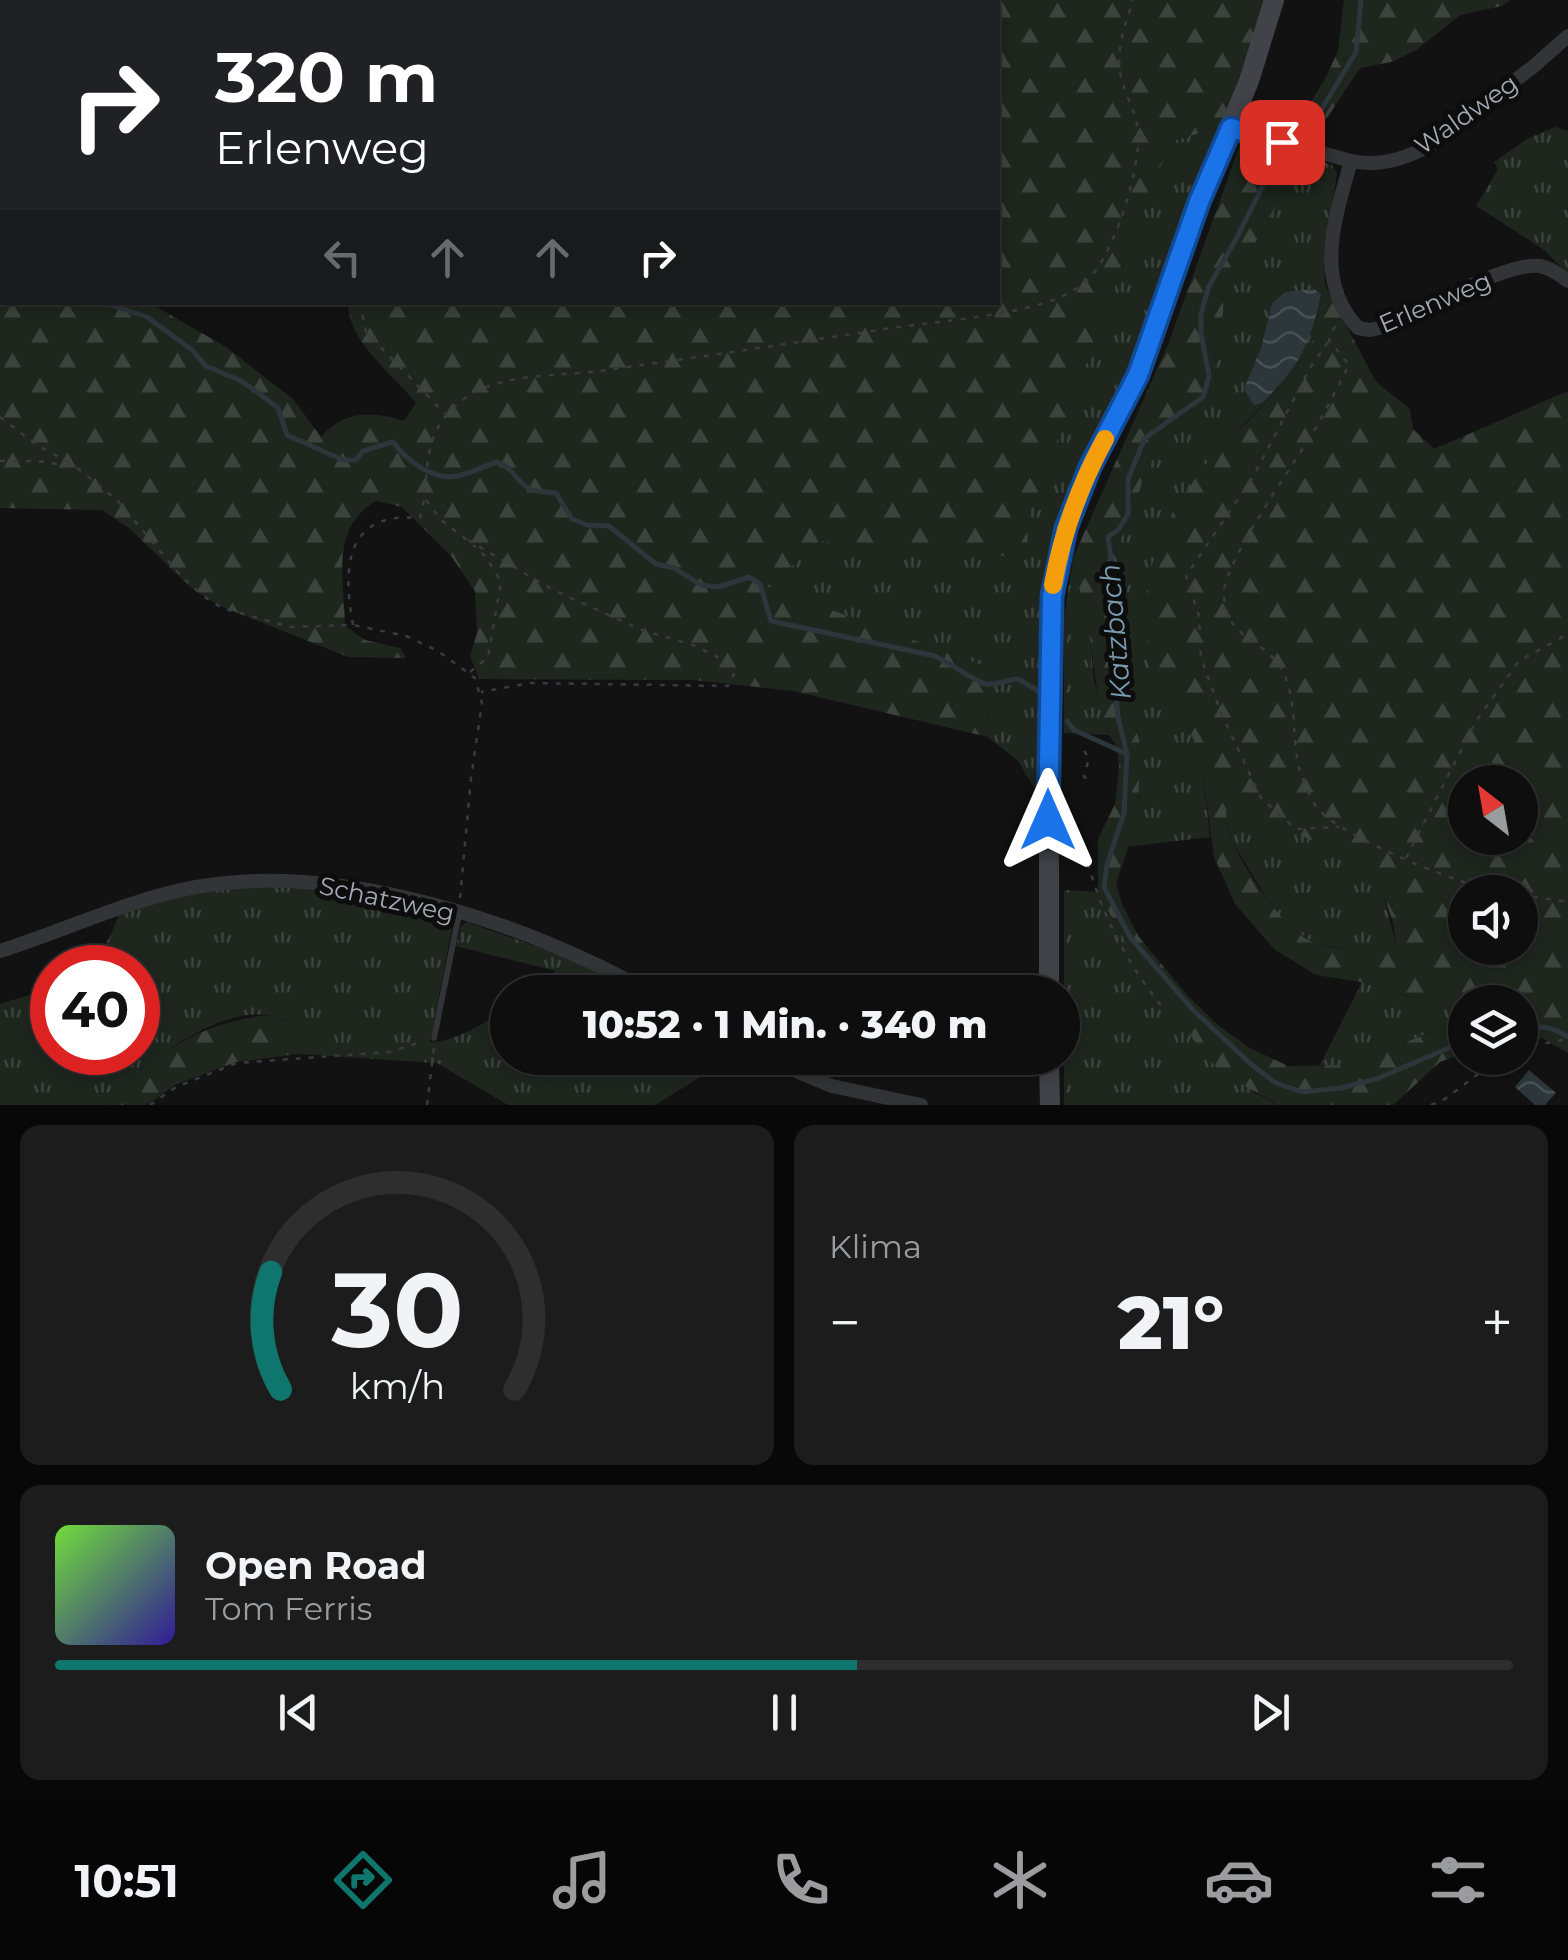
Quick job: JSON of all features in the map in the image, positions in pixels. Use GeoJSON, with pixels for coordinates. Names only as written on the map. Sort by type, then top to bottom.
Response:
{"type":"FeatureCollection","features":[{"type":"Feature","properties":{"kind":"street"},"geometry":{"type":"LineString","coordinates":[[1049,975],[1050,631],[1057,564],[1077,497],[1138,375],[1199,202],[1231,128],[1274,0]]}},
{"type":"Feature","properties":{"kind":"street","name":"Waldweg"},"geometry":{"type":"LineString","coordinates":[[1351,162],[1377,163],[1432,144],[1568,36]]}},
{"type":"Feature","properties":{"kind":"street"},"geometry":{"type":"LineString","coordinates":[[1231,128],[1351,162]]}},
{"type":"Feature","properties":{"kind":"street","name":"Erlenweg"},"geometry":{"type":"LineString","coordinates":[[1351,162],[1333,229],[1330,273],[1342,308],[1358,328],[1370,330],[1488,279],[1529,266],[1544,266],[1568,281]]}},
{"type":"Feature","properties":{"kind":"street","name":"Schatzweg"},"geometry":{"type":"LineString","coordinates":[[0,951],[161,894],[266,880],[336,884],[458,914],[574,955],[615,975]]}},
{"type":"Feature","properties":{"kind":"street"},"geometry":{"type":"LineString","coordinates":[[806,1075],[832,1086],[921,1105]]}},
{"type":"Feature","properties":{"kind":"street"},"geometry":{"type":"LineString","coordinates":[[1050,1075],[1050,1105]]}},
{"type":"Feature","properties":{"kind":"lane"},"geometry":{"type":"LineString","coordinates":[[434,1038],[458,914]]}},
{"type":"Feature","properties":{"kind":"path"},"geometry":{"type":"LineString","coordinates":[[353,624],[351,548],[376,523],[390,517],[420,518],[428,451],[446,415],[490,385],[523,376],[596,372],[964,318],[1044,302],[1077,288],[1092,275],[1115,232],[1136,153],[1137,125],[1122,82],[1119,58],[1133,0]]}},
{"type":"Feature","properties":{"kind":"path"},"geometry":{"type":"LineString","coordinates":[[361,305],[366,332],[446,415]]}},
{"type":"Feature","properties":{"kind":"path"},"geometry":{"type":"LineString","coordinates":[[1341,827],[1296,829],[1260,798],[1201,658],[1199,616],[1186,576],[1254,477],[1310,368],[1329,340],[1342,308]]}},
{"type":"Feature","properties":{"kind":"path"},"geometry":{"type":"LineString","coordinates":[[1329,340],[1349,364],[1311,437],[1247,539],[1224,589],[1229,623],[1283,671],[1294,709],[1300,771],[1318,810],[1341,827],[1448,877]]}},
{"type":"Feature","properties":{"kind":"path"},"geometry":{"type":"LineString","coordinates":[[0,417],[76,467],[117,500],[182,577],[222,608],[290,627],[353,624],[406,636],[438,651],[469,673],[481,692],[458,914]]}},
{"type":"Feature","properties":{"kind":"path"},"geometry":{"type":"LineString","coordinates":[[0,461],[76,467]]}},
{"type":"Feature","properties":{"kind":"path"},"geometry":{"type":"LineString","coordinates":[[425,499],[440,519],[468,540],[553,590],[642,630],[693,645],[716,656],[734,674],[728,686],[530,683],[481,692]]}},
{"type":"Feature","properties":{"kind":"path"},"geometry":{"type":"LineString","coordinates":[[468,540],[486,557],[501,582],[488,657],[469,673]]}},
{"type":"Feature","properties":{"kind":"path"},"geometry":{"type":"LineString","coordinates":[[1406,858],[1476,722],[1519,661],[1568,634]]}},
{"type":"Feature","properties":{"kind":"path"},"geometry":{"type":"LineString","coordinates":[[1084,751],[1089,758],[1084,777],[1090,780]]}},
{"type":"Feature","properties":{"kind":"path"},"geometry":{"type":"LineString","coordinates":[[1088,863],[1098,901],[1117,942],[1162,1008]]}},
{"type":"Feature","properties":{"kind":"path"},"geometry":{"type":"LineString","coordinates":[[1538,898],[1568,902]]}},
{"type":"Feature","properties":{"kind":"path"},"geometry":{"type":"LineString","coordinates":[[150,1105],[176,1087],[237,1063],[389,1052],[434,1038],[427,1105]]}},
{"type":"Feature","properties":{"kind":"path"},"geometry":{"type":"LineString","coordinates":[[1538,1045],[1568,1039]]}},
{"type":"Feature","properties":{"kind":"path"},"geometry":{"type":"LineString","coordinates":[[1431,1105],[1477,1075]]}},
{"type":"Feature","properties":{"kind":"green space"},"geometry":{"type":"Polygon","coordinates":[[[1000,0],[1266,0],[1223,126],[1170,142],[1027,520],[1028,558],[823,541],[766,586],[987,667],[988,737],[793,691],[693,680],[479,679],[470,656],[477,633],[475,591],[451,556],[402,507],[376,501],[361,512],[346,540],[342,573],[345,626],[365,640],[400,648],[406,658],[348,657],[218,605],[190,587],[129,528],[102,510],[0,508],[0,305],[153,305],[226,347],[293,399],[321,437],[340,422],[359,415],[404,421],[416,403],[363,344],[348,305],[1000,305],[1000,0]]]}},
{"type":"Feature","properties":{"kind":"green space"},"geometry":{"type":"Polygon","coordinates":[[[1344,0],[1510,0],[1502,6],[1460,15],[1415,51],[1391,62],[1360,68],[1310,144],[1288,138],[1338,51],[1344,0]]]}},
{"type":"Feature","properties":{"kind":"green space"},"geometry":{"type":"Polygon","coordinates":[[[1223,126],[1148,329],[1053,549],[1039,644],[1040,798],[1018,761],[988,737],[987,667],[765,587],[823,541],[1027,557],[1027,520],[1170,142],[1223,126]]]}},
{"type":"Feature","properties":{"kind":"green space"},"geometry":{"type":"Polygon","coordinates":[[[1555,127],[1568,131],[1568,274],[1543,249],[1476,206],[1498,169],[1494,162],[1527,139],[1555,127]]]}},
{"type":"Feature","properties":{"kind":"green space"},"geometry":{"type":"Polygon","coordinates":[[[1242,139],[1306,156],[1283,189],[1267,226],[1224,285],[1223,314],[1214,348],[1216,387],[1206,409],[1167,440],[1145,471],[1132,519],[1116,546],[1129,704],[1141,747],[1137,821],[1116,883],[1139,937],[1189,997],[1219,1026],[1250,1048],[1288,1066],[1351,1065],[1433,1031],[1448,1029],[1448,1059],[1393,1105],[1280,1105],[1223,1074],[1201,1052],[1161,986],[1121,934],[1098,892],[1098,839],[1115,804],[1119,766],[1117,747],[1099,704],[1073,558],[1169,342],[1242,139]]]}},
{"type":"Feature","properties":{"kind":"green space"},"geometry":{"type":"Polygon","coordinates":[[[1306,156],[1332,165],[1337,173],[1325,253],[1325,285],[1310,348],[1292,376],[1242,426],[1174,509],[1149,573],[1143,617],[1153,681],[1192,736],[1201,762],[1210,837],[1126,847],[1137,821],[1141,747],[1129,704],[1116,546],[1132,519],[1145,471],[1167,440],[1206,409],[1216,387],[1214,347],[1223,314],[1224,285],[1267,226],[1283,189],[1306,156]]]}},
{"type":"Feature","properties":{"kind":"green space"},"geometry":{"type":"Polygon","coordinates":[[[1325,285],[1376,382],[1410,409],[1413,429],[1434,449],[1568,391],[1568,1053],[1538,1039],[1538,985],[1448,985],[1448,1006],[1362,982],[1316,975],[1275,950],[1235,904],[1214,857],[1201,762],[1192,736],[1153,681],[1143,617],[1149,573],[1174,509],[1205,465],[1292,376],[1310,348],[1325,285]],[[1226,796],[1229,832],[1239,856],[1268,901],[1292,928],[1317,944],[1336,948],[1396,944],[1383,894],[1363,862],[1302,836],[1226,796]]]}},
{"type":"Feature","properties":{"kind":"green space"},"geometry":{"type":"Polygon","coordinates":[[[1073,558],[1090,639],[1094,681],[1109,735],[1064,733],[1064,618],[1073,558]]]}},
{"type":"Feature","properties":{"kind":"green space"},"geometry":{"type":"Polygon","coordinates":[[[1226,795],[1363,862],[1383,894],[1396,945],[1349,949],[1315,944],[1286,924],[1232,841],[1226,795]]]}},
{"type":"Feature","properties":{"kind":"green space"},"geometry":{"type":"Polygon","coordinates":[[[308,887],[404,903],[454,917],[430,1042],[460,1035],[490,1019],[490,1075],[704,1075],[655,1105],[508,1105],[437,1063],[298,1054],[294,1025],[271,1016],[245,1015],[192,1035],[160,1056],[160,945],[104,945],[120,912],[213,888],[308,887]]]}},
{"type":"Feature","properties":{"kind":"green space"},"geometry":{"type":"Polygon","coordinates":[[[1064,890],[1098,892],[1121,934],[1186,1027],[1255,1093],[1280,1105],[1064,1105],[1064,1075],[1080,1075],[1080,975],[1064,975],[1064,890]]]}},
{"type":"Feature","properties":{"kind":"green space"},"geometry":{"type":"Polygon","coordinates":[[[467,922],[605,975],[551,975],[556,971],[456,946],[461,926],[467,922]]]}},
{"type":"Feature","properties":{"kind":"green space"},"geometry":{"type":"Polygon","coordinates":[[[1362,982],[1448,1006],[1448,1029],[1432,1031],[1351,1065],[1320,1065],[1362,982]]]}},
{"type":"Feature","properties":{"kind":"green space"},"geometry":{"type":"Polygon","coordinates":[[[30,995],[30,1075],[137,1075],[104,1105],[0,1105],[0,1004],[30,995]]]}},
{"type":"Feature","properties":{"kind":"green space"},"geometry":{"type":"Polygon","coordinates":[[[273,1015],[295,1025],[298,1054],[236,1062],[175,1085],[147,1105],[104,1105],[136,1075],[160,1075],[160,1056],[180,1043],[201,1032],[273,1015]]]}},
{"type":"Feature","properties":{"kind":"water"},"geometry":{"type":"Polygon","coordinates":[[[1314,289],[1321,294],[1301,355],[1267,398],[1254,405],[1244,389],[1261,348],[1272,304],[1285,292],[1314,289]]]}},
{"type":"Feature","properties":{"kind":"water"},"geometry":{"type":"Polygon","coordinates":[[[1525,1075],[1535,1075],[1556,1093],[1545,1105],[1535,1105],[1515,1087],[1525,1075]]]}},
{"type":"Feature","properties":{"kind":"waterway","name":"Katzbach"},"geometry":{"type":"LineString","coordinates":[[1361,0],[1356,52],[1308,132],[1277,158],[1209,286],[1201,314],[1209,376],[1203,397],[1145,438],[1128,479],[1128,514],[1119,529],[1108,537],[1112,565],[1110,637],[1118,717],[1127,754],[1124,813],[1104,887],[1130,937],[1193,1010],[1276,1083],[1302,1092],[1341,1088],[1376,1079],[1448,1048]]}},
{"type":"Feature","properties":{"kind":"waterway"},"geometry":{"type":"LineString","coordinates":[[111,305],[147,317],[192,350],[206,366],[241,381],[278,408],[287,435],[343,460],[356,460],[363,451],[393,442],[413,462],[448,477],[497,462],[530,489],[556,493],[572,519],[587,525],[609,526],[656,564],[674,568],[701,585],[718,587],[749,577],[760,584],[771,621],[935,656],[982,683],[1018,679],[1039,691]]}},
{"type":"Feature","properties":{"kind":"waterway"},"geometry":{"type":"LineString","coordinates":[[1067,721],[1074,730],[1127,754]]}},
{"type":"Feature","properties":{"kind":"waterway","name":"Katzbach"},"geometry":{"type":"LineString","coordinates":[[1538,1028],[1568,1037]]}},
{"type":"Feature","properties":{"kind":"slow traffic"},"geometry":{"type":"LineString","coordinates":[[1053,585],[1077,497],[1105,439]]}},
{"type":"Feature","properties":{"kind":"route"},"geometry":{"type":"LineString","coordinates":[[1048,820],[1052,596],[1066,528],[1090,467],[1138,375],[1199,202],[1231,128],[1282,142]]}}]}
